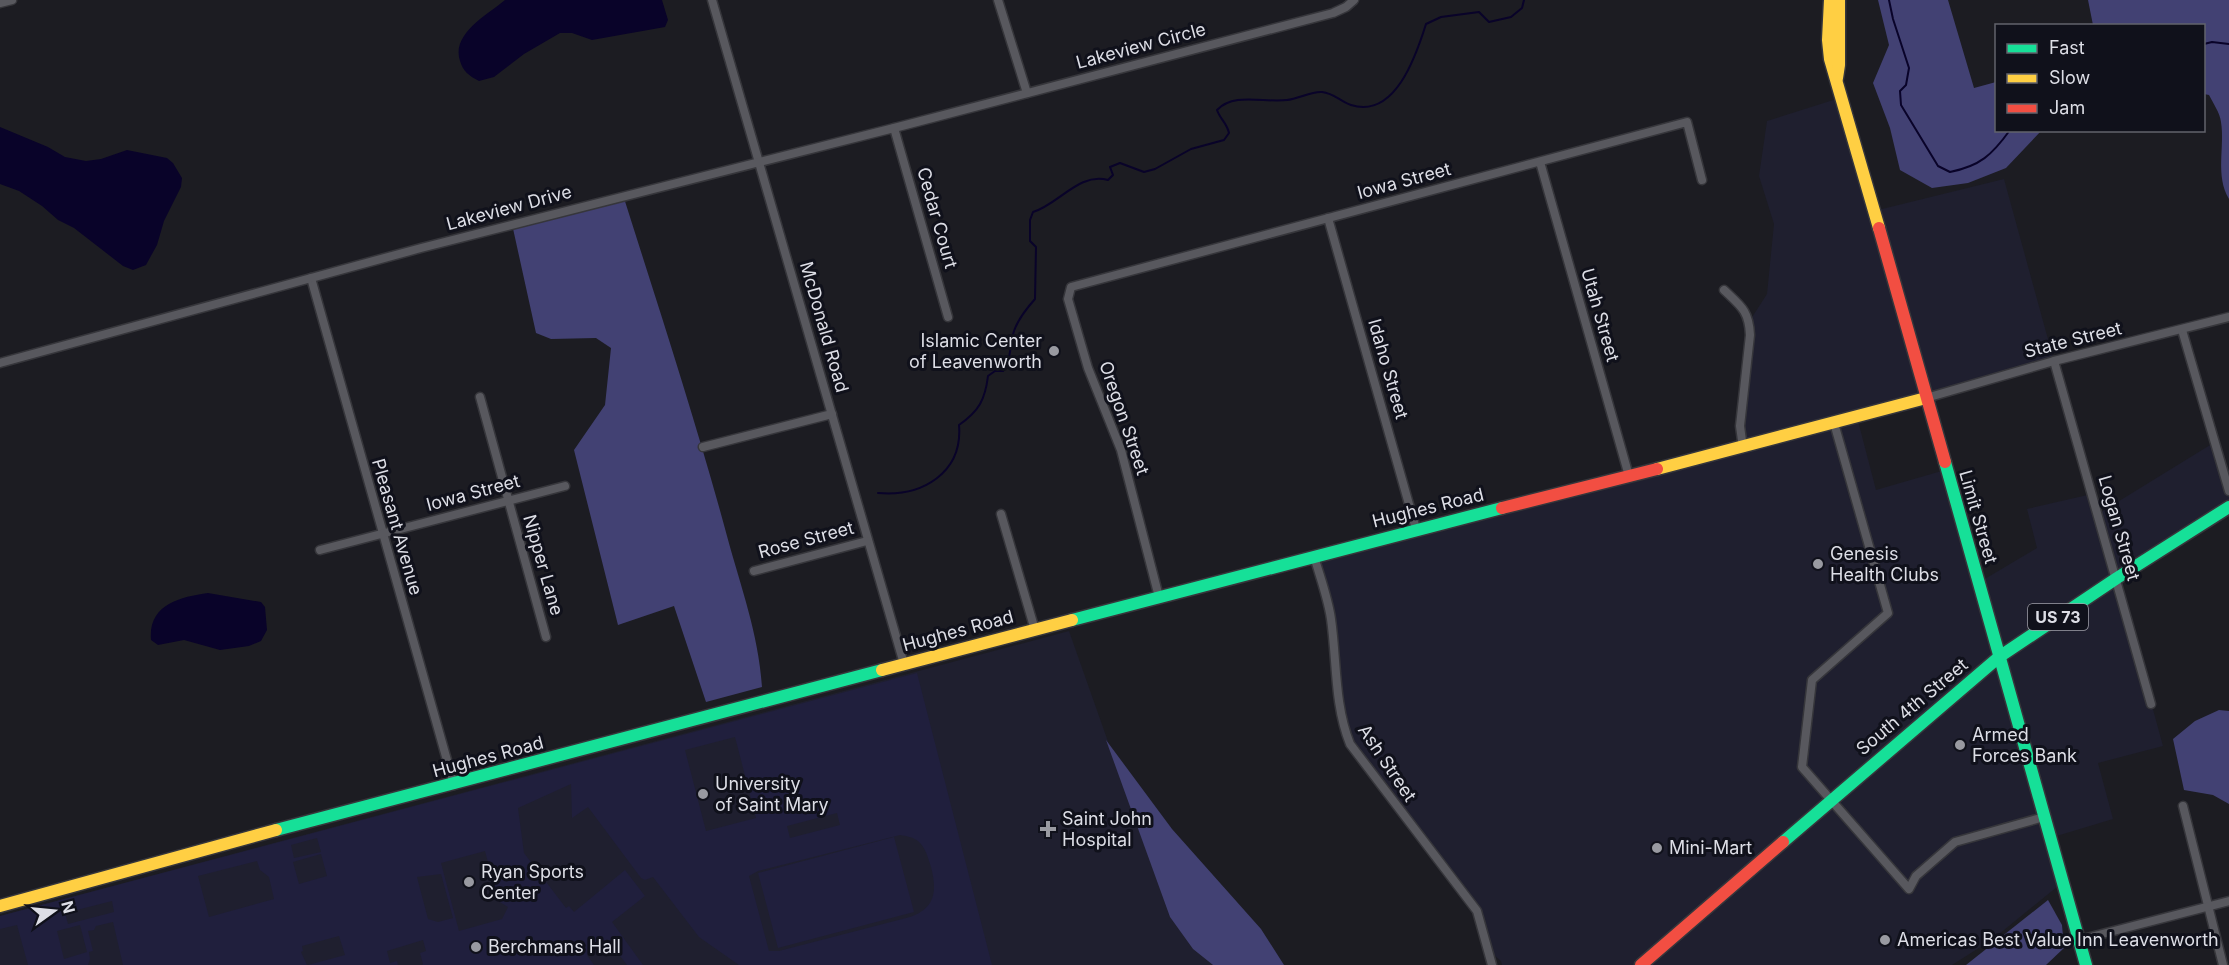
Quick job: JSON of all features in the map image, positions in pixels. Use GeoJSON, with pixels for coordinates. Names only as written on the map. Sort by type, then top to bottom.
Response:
{"type":"FeatureCollection","features":[{"type":"Feature","properties":{"kind":"main road","name":"Limit Street"},"geometry":{"type":"LineString","coordinates":[[1830,0],[1828,37],[1830,66],[1837,78],[2086,965]]}},
{"type":"Feature","properties":{"kind":"main road","name":"Limit Street"},"geometry":{"type":"LineString","coordinates":[[1837,78],[1839,0]]}},
{"type":"Feature","properties":{"kind":"main road","name":"Hughes Road"},"geometry":{"type":"LineString","coordinates":[[0,906],[258,835],[904,664],[1416,529],[1743,448],[1926,398]]}},
{"type":"Feature","properties":{"kind":"main road","name":"South 4th Street"},"geometry":{"type":"LineString","coordinates":[[1641,965],[1999,657],[2229,507]]}},
{"type":"Feature","properties":{"kind":"street"},"geometry":{"type":"LineString","coordinates":[[0,3],[12,0]]}},
{"type":"Feature","properties":{"kind":"street","name":"McDonald Road"},"geometry":{"type":"LineString","coordinates":[[712,0],[904,664]]}},
{"type":"Feature","properties":{"kind":"street"},"geometry":{"type":"LineString","coordinates":[[998,0],[1027,93]]}},
{"type":"Feature","properties":{"kind":"street","name":"Lakeview Circle"},"geometry":{"type":"LineString","coordinates":[[1027,93],[1333,13],[1346,7],[1353,0]]}},
{"type":"Feature","properties":{"kind":"street","name":"Lakeview Drive"},"geometry":{"type":"LineString","coordinates":[[0,363],[623,195],[1027,93]]}},
{"type":"Feature","properties":{"kind":"street","name":"Iowa Street"},"geometry":{"type":"LineString","coordinates":[[1071,287],[1687,122],[1702,180]]}},
{"type":"Feature","properties":{"kind":"street","name":"Cedar Court"},"geometry":{"type":"LineString","coordinates":[[894,128],[948,317]]}},
{"type":"Feature","properties":{"kind":"street","name":"Utah Street"},"geometry":{"type":"LineString","coordinates":[[1540,162],[1629,476]]}},
{"type":"Feature","properties":{"kind":"street","name":"Idaho Street"},"geometry":{"type":"LineString","coordinates":[[1328,218],[1416,529]]}},
{"type":"Feature","properties":{"kind":"street","name":"Pleasant Avenue"},"geometry":{"type":"LineString","coordinates":[[311,278],[454,784]]}},
{"type":"Feature","properties":{"kind":"street","name":"Oregon Street"},"geometry":{"type":"LineString","coordinates":[[1071,287],[1068,299],[1088,368],[1121,450],[1159,597]]}},
{"type":"Feature","properties":{"kind":"street"},"geometry":{"type":"LineString","coordinates":[[1724,290],[1744,309],[1749,322],[1740,426],[1743,448]]}},
{"type":"Feature","properties":{"kind":"street","name":"State Street"},"geometry":{"type":"LineString","coordinates":[[1926,398],[2054,361],[2229,317]]}},
{"type":"Feature","properties":{"kind":"street"},"geometry":{"type":"LineString","coordinates":[[2182,330],[2229,491]]}},
{"type":"Feature","properties":{"kind":"street","name":"Logan Street"},"geometry":{"type":"LineString","coordinates":[[2054,361],[2151,704]]}},
{"type":"Feature","properties":{"kind":"street","name":"Nipper Lane"},"geometry":{"type":"LineString","coordinates":[[480,397],[546,637]]}},
{"type":"Feature","properties":{"kind":"street"},"geometry":{"type":"LineString","coordinates":[[703,447],[832,414]]}},
{"type":"Feature","properties":{"kind":"street"},"geometry":{"type":"LineString","coordinates":[[1834,423],[1888,613],[1812,680],[1802,767],[1909,889],[1916,876],[1954,842],[2044,817]]}},
{"type":"Feature","properties":{"kind":"street","name":"Iowa Street"},"geometry":{"type":"LineString","coordinates":[[320,550],[565,486]]}},
{"type":"Feature","properties":{"kind":"street"},"geometry":{"type":"LineString","coordinates":[[1001,514],[1035,630]]}},
{"type":"Feature","properties":{"kind":"street","name":"Rose Street"},"geometry":{"type":"LineString","coordinates":[[754,572],[867,541]]}},
{"type":"Feature","properties":{"kind":"street","name":"Ash Street"},"geometry":{"type":"LineString","coordinates":[[1314,556],[1331,618],[1342,724],[1350,744],[1477,911],[1492,965]]}},
{"type":"Feature","properties":{"kind":"street"},"geometry":{"type":"LineString","coordinates":[[2183,806],[2223,965]]}},
{"type":"Feature","properties":{"kind":"street"},"geometry":{"type":"LineString","coordinates":[[2079,940],[2229,901]]}},
{"type":"Feature","properties":{"kind":"shaded area"},"geometry":{"type":"Polygon","coordinates":[[[505,0],[662,0],[668,20],[665,27],[592,40],[572,33],[560,33],[524,54],[494,77],[479,81],[467,73],[461,65],[459,51],[461,42],[472,26],[505,0]]]}},
{"type":"Feature","properties":{"kind":"shaded area"},"geometry":{"type":"Polygon","coordinates":[[[1878,0],[1948,0],[1974,88],[1995,82],[1995,132],[2040,132],[2006,168],[1968,183],[1932,188],[1900,170],[1890,128],[1873,83],[1889,45],[1878,0]]]}},
{"type":"Feature","properties":{"kind":"shaded area"},"geometry":{"type":"Polygon","coordinates":[[[2088,0],[2229,0],[2229,199],[2222,181],[2220,119],[2209,95],[2205,94],[2205,24],[2093,24],[2088,0]]]}},
{"type":"Feature","properties":{"kind":"shaded area"},"geometry":{"type":"Polygon","coordinates":[[[1846,96],[1874,211],[2004,179],[2054,361],[1857,417],[1876,490],[1945,470],[1978,583],[2037,548],[2027,509],[2092,494],[2098,514],[2215,442],[2229,491],[2229,507],[2117,578],[2163,746],[2098,763],[2113,819],[2050,838],[2063,882],[1993,939],[1952,965],[1502,965],[1501,961],[1488,950],[1477,911],[1350,744],[1331,618],[1314,556],[1743,448],[1749,322],[1767,294],[1774,224],[1759,176],[1767,121],[1846,96]]]}},
{"type":"Feature","properties":{"kind":"shaded area"},"geometry":{"type":"Polygon","coordinates":[[[0,127],[48,147],[65,157],[86,161],[101,159],[127,150],[167,158],[173,163],[182,178],[181,187],[164,221],[157,245],[146,265],[133,270],[123,266],[42,206],[19,191],[0,184],[0,127]]]}},
{"type":"Feature","properties":{"kind":"shaded area"},"geometry":{"type":"Polygon","coordinates":[[[623,195],[703,450],[757,648],[762,687],[706,702],[674,606],[618,625],[574,450],[605,405],[611,348],[596,338],[551,339],[536,333],[512,224],[623,195]]]}},
{"type":"Feature","properties":{"kind":"shaded area"},"geometry":{"type":"Polygon","coordinates":[[[208,593],[261,602],[265,607],[267,630],[261,641],[249,646],[220,650],[184,640],[158,645],[151,640],[151,628],[160,611],[176,600],[208,593]]]}},
{"type":"Feature","properties":{"kind":"shaded area","name":"University of Saint Mary"},"geometry":{"type":"Polygon","coordinates":[[[1069,631],[1170,917],[1193,949],[1213,965],[0,965],[0,916],[1069,631]]]}},
{"type":"Feature","properties":{"kind":"shaded area","name":"University of Saint Mary"},"geometry":{"type":"Polygon","coordinates":[[[917,673],[992,965],[739,965],[699,937],[653,877],[645,880],[641,878],[588,807],[572,818],[571,784],[518,808],[524,853],[566,908],[569,906],[574,912],[625,870],[645,896],[612,922],[643,965],[627,965],[607,939],[587,955],[594,965],[422,965],[420,953],[426,951],[423,940],[387,951],[390,963],[397,961],[398,965],[308,965],[345,955],[339,936],[302,946],[303,951],[301,952],[307,965],[123,965],[113,922],[96,926],[94,930],[88,931],[93,951],[89,952],[88,965],[28,965],[17,925],[0,929],[0,916],[917,673]],[[735,737],[685,750],[706,831],[756,818],[735,737]],[[837,813],[787,826],[790,838],[840,825],[837,813]],[[900,835],[758,871],[749,876],[769,951],[779,951],[910,917],[925,909],[934,891],[931,867],[923,847],[918,841],[900,835]],[[317,838],[291,845],[294,858],[321,852],[317,838]],[[485,851],[441,863],[459,931],[502,919],[508,907],[498,901],[485,851]],[[321,854],[293,862],[299,884],[327,876],[321,854]],[[257,861],[198,876],[209,917],[274,899],[269,877],[260,870],[257,861]],[[441,874],[417,877],[428,919],[438,922],[453,918],[441,874]],[[112,901],[65,913],[68,924],[114,912],[112,901]],[[80,925],[57,931],[64,959],[87,952],[80,925]]]}},
{"type":"Feature","properties":{"kind":"shaded area"},"geometry":{"type":"Polygon","coordinates":[[[2219,710],[2229,711],[2229,804],[2213,795],[2184,790],[2173,739],[2195,721],[2219,710]]]}},
{"type":"Feature","properties":{"kind":"shaded area"},"geometry":{"type":"Polygon","coordinates":[[[1106,740],[1172,829],[1261,929],[1284,965],[1213,965],[1193,949],[1170,917],[1106,740]]]}},
{"type":"Feature","properties":{"kind":"shaded area"},"geometry":{"type":"Polygon","coordinates":[[[894,837],[914,912],[778,948],[758,873],[894,837]]]}},
{"type":"Feature","properties":{"kind":"shaded area"},"geometry":{"type":"Polygon","coordinates":[[[2048,900],[2062,925],[2064,948],[2046,965],[1966,965],[2048,900]]]}},
{"type":"Feature","properties":{"kind":"waterway"},"geometry":{"type":"LineString","coordinates":[[878,493],[910,491],[936,479],[947,469],[958,442],[959,425],[972,415],[980,404],[988,376],[995,371],[1003,371],[1006,367],[1016,327],[1035,299],[1036,247],[1030,241],[1030,220],[1033,212],[1078,184],[1088,180],[1108,180],[1113,175],[1110,167],[1120,163],[1144,172],[1155,169],[1191,149],[1224,140],[1229,133],[1217,110],[1232,101],[1250,99],[1278,101],[1322,92],[1351,105],[1366,107],[1380,103],[1401,82],[1416,52],[1426,24],[1441,17],[1479,12],[1489,22],[1511,17],[1522,8],[1524,0]]}},
{"type":"Feature","properties":{"kind":"waterway"},"geometry":{"type":"LineString","coordinates":[[1889,0],[1909,68],[1906,85],[1900,91],[1901,105],[1938,166],[1950,172],[1977,163],[1991,153],[2008,132]]}},
{"type":"Feature","properties":{"kind":"waterway"},"geometry":{"type":"LineString","coordinates":[[2205,44],[2212,42],[2229,44]]}},
{"type":"Feature","properties":{"kind":"traffic: fast"},"geometry":{"type":"LineString","coordinates":[[1945,462],[2086,965]]}},
{"type":"Feature","properties":{"kind":"traffic: fast"},"geometry":{"type":"LineString","coordinates":[[1783,842],[1999,657],[2229,507]]}},
{"type":"Feature","properties":{"kind":"traffic: fast"},"geometry":{"type":"LineString","coordinates":[[1072,620],[1502,508]]}},
{"type":"Feature","properties":{"kind":"traffic: fast"},"geometry":{"type":"LineString","coordinates":[[276,830],[882,670]]}},
{"type":"Feature","properties":{"kind":"traffic: slow"},"geometry":{"type":"LineString","coordinates":[[1830,0],[1828,40],[1830,59],[1879,228]]}},
{"type":"Feature","properties":{"kind":"traffic: slow"},"geometry":{"type":"LineString","coordinates":[[1837,78],[1839,0]]}},
{"type":"Feature","properties":{"kind":"traffic: slow"},"geometry":{"type":"LineString","coordinates":[[1657,469],[1926,398]]}},
{"type":"Feature","properties":{"kind":"traffic: slow"},"geometry":{"type":"LineString","coordinates":[[882,670],[1072,620]]}},
{"type":"Feature","properties":{"kind":"traffic: slow"},"geometry":{"type":"LineString","coordinates":[[0,906],[276,830]]}},
{"type":"Feature","properties":{"kind":"traffic: jam"},"geometry":{"type":"LineString","coordinates":[[1879,228],[1945,462]]}},
{"type":"Feature","properties":{"kind":"traffic: jam"},"geometry":{"type":"LineString","coordinates":[[1502,508],[1657,469]]}},
{"type":"Feature","properties":{"kind":"traffic: jam"},"geometry":{"type":"LineString","coordinates":[[1641,965],[1783,842]]}},
{"type":"Feature","properties":{"kind":"place","name":"Islamic Center of Leavenworth"},"geometry":{"type":"Point","coordinates":[1054,351]}},
{"type":"Feature","properties":{"kind":"place","name":"Genesis Health Clubs"},"geometry":{"type":"Point","coordinates":[1818,564]}},
{"type":"Feature","properties":{"kind":"place","name":"Armed Forces Bank"},"geometry":{"type":"Point","coordinates":[1960,745]}},
{"type":"Feature","properties":{"kind":"place","name":"University of Saint Mary"},"geometry":{"type":"Point","coordinates":[703,794]}},
{"type":"Feature","properties":{"kind":"place","name":"Saint John Hospital"},"geometry":{"type":"Point","coordinates":[1048,829]}},
{"type":"Feature","properties":{"kind":"place","name":"Mini-Mart"},"geometry":{"type":"Point","coordinates":[1657,848]}},
{"type":"Feature","properties":{"kind":"place","name":"Ryan Sports Center"},"geometry":{"type":"Point","coordinates":[469,882]}},
{"type":"Feature","properties":{"kind":"place","name":"Americas Best Value Inn Leavenworth"},"geometry":{"type":"Point","coordinates":[1885,940]}},
{"type":"Feature","properties":{"kind":"place","name":"Berchmans Hall"},"geometry":{"type":"Point","coordinates":[476,947]}}]}
